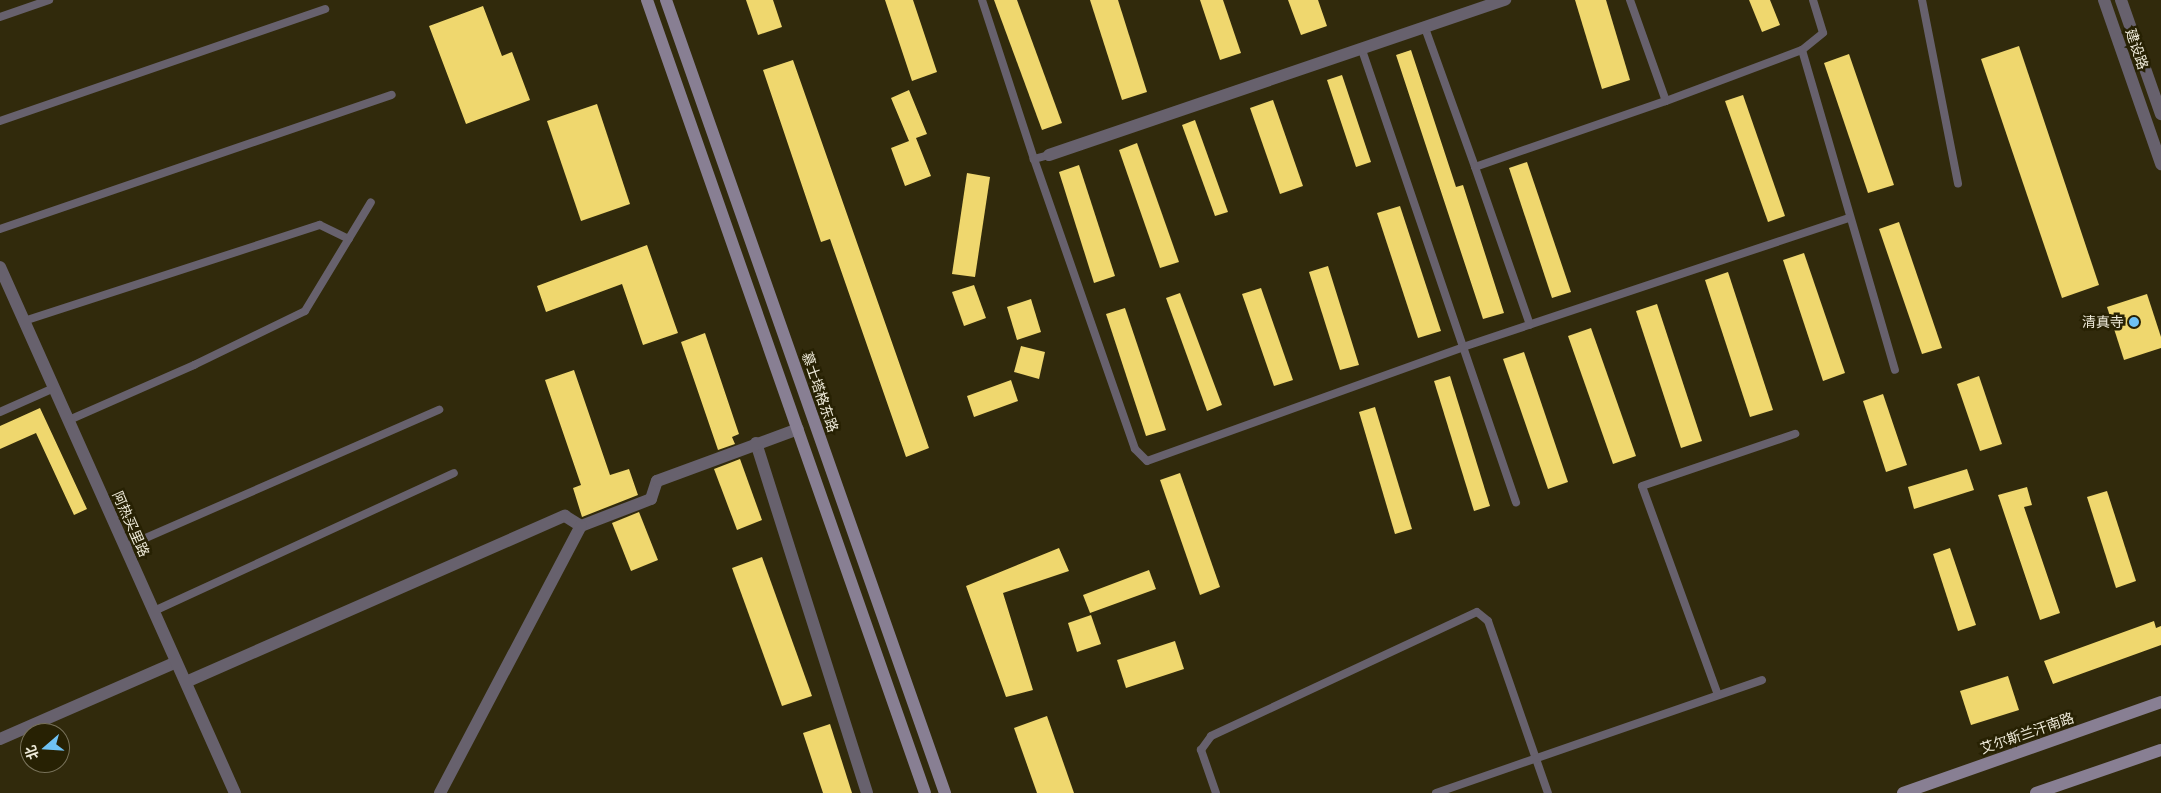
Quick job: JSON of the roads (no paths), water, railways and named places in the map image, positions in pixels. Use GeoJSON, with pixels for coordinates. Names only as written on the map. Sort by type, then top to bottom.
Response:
{"type":"FeatureCollection","features":[{"type":"Feature","properties":{"kind":"main road"},"geometry":{"type":"LineString","coordinates":[[647,0],[925,793]]}},
{"type":"Feature","properties":{"kind":"main road","name":"慕士塔格东路"},"geometry":{"type":"LineString","coordinates":[[666,0],[945,793]]}},
{"type":"Feature","properties":{"kind":"main road","name":"艾尔斯兰汗南路"},"geometry":{"type":"LineString","coordinates":[[1902,793],[2161,702]]}},
{"type":"Feature","properties":{"kind":"main road"},"geometry":{"type":"LineString","coordinates":[[2036,793],[2161,750]]}},
{"type":"Feature","properties":{"kind":"street"},"geometry":{"type":"LineString","coordinates":[[1049,155],[1505,0]]}},
{"type":"Feature","properties":{"kind":"street","name":"建设路"},"geometry":{"type":"LineString","coordinates":[[2104,0],[2161,164]]}},
{"type":"Feature","properties":{"kind":"street","name":"建设路"},"geometry":{"type":"LineString","coordinates":[[2121,0],[2161,114]]}},
{"type":"Feature","properties":{"kind":"street","name":"阿热买里路"},"geometry":{"type":"LineString","coordinates":[[0,267],[235,793]]}},
{"type":"Feature","properties":{"kind":"street"},"geometry":{"type":"LineString","coordinates":[[440,793],[581,526],[651,499],[657,481],[798,429]]}},
{"type":"Feature","properties":{"kind":"street"},"geometry":{"type":"LineString","coordinates":[[756,444],[867,793]]}},
{"type":"Feature","properties":{"kind":"street"},"geometry":{"type":"LineString","coordinates":[[186,682],[565,516],[581,526]]}},
{"type":"Feature","properties":{"kind":"street"},"geometry":{"type":"LineString","coordinates":[[0,739],[176,662]]}},
{"type":"Feature","properties":{"kind":"lane"},"geometry":{"type":"LineString","coordinates":[[0,17],[50,0]]}},
{"type":"Feature","properties":{"kind":"lane"},"geometry":{"type":"LineString","coordinates":[[982,0],[1034,159],[1135,450],[1147,461],[1464,347],[1848,218]]}},
{"type":"Feature","properties":{"kind":"lane"},"geometry":{"type":"LineString","coordinates":[[1630,0],[1666,101]]}},
{"type":"Feature","properties":{"kind":"lane"},"geometry":{"type":"LineString","coordinates":[[1475,167],[1666,101],[1802,50],[1823,33],[1813,0]]}},
{"type":"Feature","properties":{"kind":"lane"},"geometry":{"type":"LineString","coordinates":[[1922,0],[1958,183]]}},
{"type":"Feature","properties":{"kind":"lane"},"geometry":{"type":"LineString","coordinates":[[0,121],[325,9]]}},
{"type":"Feature","properties":{"kind":"lane"},"geometry":{"type":"LineString","coordinates":[[1425,28],[1530,325]]}},
{"type":"Feature","properties":{"kind":"lane"},"geometry":{"type":"LineString","coordinates":[[1362,50],[1516,503]]}},
{"type":"Feature","properties":{"kind":"lane"},"geometry":{"type":"LineString","coordinates":[[1802,50],[1848,218],[1894,370]]}},
{"type":"Feature","properties":{"kind":"lane"},"geometry":{"type":"LineString","coordinates":[[0,229],[392,95]]}},
{"type":"Feature","properties":{"kind":"lane"},"geometry":{"type":"LineString","coordinates":[[1034,159],[1049,155]]}},
{"type":"Feature","properties":{"kind":"lane"},"geometry":{"type":"LineString","coordinates":[[69,420],[194,366],[305,311],[372,202]]}},
{"type":"Feature","properties":{"kind":"lane"},"geometry":{"type":"LineString","coordinates":[[24,321],[320,225],[349,239]]}},
{"type":"Feature","properties":{"kind":"lane"},"geometry":{"type":"LineString","coordinates":[[0,412],[54,388]]}},
{"type":"Feature","properties":{"kind":"lane"},"geometry":{"type":"LineString","coordinates":[[125,547],[439,410]]}},
{"type":"Feature","properties":{"kind":"lane"},"geometry":{"type":"LineString","coordinates":[[1718,695],[1642,486],[1795,434]]}},
{"type":"Feature","properties":{"kind":"lane"},"geometry":{"type":"LineString","coordinates":[[154,611],[454,473]]}},
{"type":"Feature","properties":{"kind":"lane"},"geometry":{"type":"LineString","coordinates":[[1216,793],[1201,750],[1211,736],[1477,612],[1488,621],[1548,793]]}},
{"type":"Feature","properties":{"kind":"lane"},"geometry":{"type":"LineString","coordinates":[[1436,793],[1762,680]]}},
{"type":"Feature","properties":{"kind":"place","name":"清真寺"},"geometry":{"type":"Point","coordinates":[2134,322]}}]}
